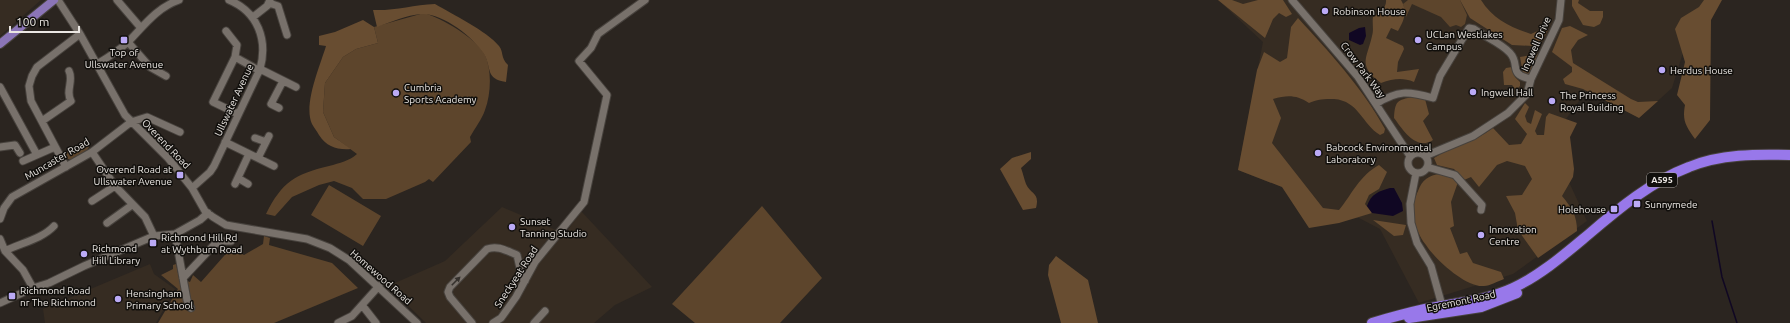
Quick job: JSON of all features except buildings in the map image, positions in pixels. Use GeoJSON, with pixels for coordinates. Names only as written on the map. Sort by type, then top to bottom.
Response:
{"type":"FeatureCollection","features":[{"type":"Feature","properties":{"kind":"highway","name":"Egremont Road"},"geometry":{"type":"LineString","coordinates":[[1372,323],[1444,310],[1482,307],[1500,301],[1518,292],[1540,277],[1557,260],[1622,208],[1674,173],[1702,163],[1731,157],[1790,155]]}},
{"type":"Feature","properties":{"kind":"main road"},"geometry":{"type":"LineString","coordinates":[[0,44],[54,0]]}},
{"type":"Feature","properties":{"kind":"street","name":"Overend Road"},"geometry":{"type":"LineString","coordinates":[[58,0],[80,34],[118,105],[131,122],[168,158],[192,188],[197,199],[208,213],[226,225],[307,239]]}},
{"type":"Feature","properties":{"kind":"street"},"geometry":{"type":"LineString","coordinates":[[117,0],[141,28]]}},
{"type":"Feature","properties":{"kind":"street"},"geometry":{"type":"LineString","coordinates":[[96,64],[128,42],[156,13],[178,0]]}},
{"type":"Feature","properties":{"kind":"street","name":"Ullswater Avenue"},"geometry":{"type":"LineString","coordinates":[[192,188],[210,172],[260,70],[263,54],[263,41],[258,25],[241,6],[228,0]]}},
{"type":"Feature","properties":{"kind":"street","name":"Sneckyeat Road"},"geometry":{"type":"LineString","coordinates":[[492,323],[503,320],[535,262],[584,202],[607,95],[579,61],[591,48],[598,34],[645,0]]}},
{"type":"Feature","properties":{"kind":"street","name":"Crow Park Way"},"geometry":{"type":"LineString","coordinates":[[1292,0],[1346,62],[1410,156]]}},
{"type":"Feature","properties":{"kind":"street","name":"Ingwell Drive"},"geometry":{"type":"LineString","coordinates":[[1425,156],[1473,136],[1508,113],[1527,94],[1531,80],[1559,20],[1561,0]]}},
{"type":"Feature","properties":{"kind":"street"},"geometry":{"type":"LineString","coordinates":[[252,17],[270,2],[278,6],[287,35]]}},
{"type":"Feature","properties":{"kind":"street"},"geometry":{"type":"LineString","coordinates":[[1376,104],[1387,97],[1406,92],[1433,98],[1440,76],[1469,28],[1474,29],[1512,54],[1516,72],[1520,77],[1531,80]]}},
{"type":"Feature","properties":{"kind":"street"},"geometry":{"type":"LineString","coordinates":[[226,31],[237,45],[235,57],[213,102],[238,114]]}},
{"type":"Feature","properties":{"kind":"street"},"geometry":{"type":"LineString","coordinates":[[66,167],[29,96],[32,76],[44,61],[80,34]]}},
{"type":"Feature","properties":{"kind":"street"},"geometry":{"type":"LineString","coordinates":[[128,42],[150,67],[166,76]]}},
{"type":"Feature","properties":{"kind":"street"},"geometry":{"type":"LineString","coordinates":[[235,57],[296,87]]}},
{"type":"Feature","properties":{"kind":"street"},"geometry":{"type":"LineString","coordinates":[[42,121],[71,101],[68,96],[71,75],[69,71]]}},
{"type":"Feature","properties":{"kind":"street"},"geometry":{"type":"LineString","coordinates":[[279,108],[271,104],[283,81]]}},
{"type":"Feature","properties":{"kind":"street"},"geometry":{"type":"LineString","coordinates":[[0,87],[36,153]]}},
{"type":"Feature","properties":{"kind":"street"},"geometry":{"type":"LineString","coordinates":[[131,122],[147,117],[180,132]]}},
{"type":"Feature","properties":{"kind":"street","name":"Muncaster Road"},"geometry":{"type":"LineString","coordinates":[[0,219],[4,208],[12,197],[92,152],[131,122]]}},
{"type":"Feature","properties":{"kind":"street"},"geometry":{"type":"LineString","coordinates":[[255,138],[267,139],[258,158]]}},
{"type":"Feature","properties":{"kind":"street"},"geometry":{"type":"LineString","coordinates":[[225,142],[274,166]]}},
{"type":"Feature","properties":{"kind":"street"},"geometry":{"type":"LineString","coordinates":[[0,147],[15,145],[20,153]]}},
{"type":"Feature","properties":{"kind":"street"},"geometry":{"type":"LineString","coordinates":[[24,161],[36,153],[55,147]]}},
{"type":"Feature","properties":{"kind":"street"},"geometry":{"type":"LineString","coordinates":[[92,152],[115,186],[145,217],[154,236]]}},
{"type":"Feature","properties":{"kind":"street"},"geometry":{"type":"LineString","coordinates":[[1418,153],[1428,159],[1427,167],[1423,172],[1416,173],[1411,170],[1408,165],[1410,156],[1418,153]]}},
{"type":"Feature","properties":{"kind":"street"},"geometry":{"type":"LineString","coordinates":[[248,184],[236,181],[249,154]]}},
{"type":"Feature","properties":{"kind":"street"},"geometry":{"type":"LineString","coordinates":[[1427,167],[1455,175],[1482,205],[1481,210]]}},
{"type":"Feature","properties":{"kind":"street"},"geometry":{"type":"LineString","coordinates":[[1416,173],[1410,204],[1410,221],[1414,237],[1433,272],[1444,310]]}},
{"type":"Feature","properties":{"kind":"street"},"geometry":{"type":"LineString","coordinates":[[92,201],[115,186]]}},
{"type":"Feature","properties":{"kind":"street"},"geometry":{"type":"LineString","coordinates":[[107,223],[132,205]]}},
{"type":"Feature","properties":{"kind":"street"},"geometry":{"type":"LineString","coordinates":[[0,303],[33,288],[49,283],[84,266],[154,236],[176,234],[200,220],[208,213]]}},
{"type":"Feature","properties":{"kind":"street"},"geometry":{"type":"LineString","coordinates":[[5,251],[47,234],[54,226]]}},
{"type":"Feature","properties":{"kind":"street"},"geometry":{"type":"LineString","coordinates":[[176,234],[187,300],[191,308]]}},
{"type":"Feature","properties":{"kind":"street"},"geometry":{"type":"LineString","coordinates":[[0,239],[5,251],[23,270],[33,288]]}},
{"type":"Feature","properties":{"kind":"street","name":"Homewood Road"},"geometry":{"type":"LineString","coordinates":[[307,239],[330,248],[349,260],[379,286],[417,323]]}},
{"type":"Feature","properties":{"kind":"street"},"geometry":{"type":"LineString","coordinates":[[183,278],[215,244],[222,241],[231,241]]}},
{"type":"Feature","properties":{"kind":"street"},"geometry":{"type":"LineString","coordinates":[[472,323],[450,297],[448,292],[450,287],[487,249],[493,247],[502,248],[517,256],[522,278],[525,281]]}},
{"type":"Feature","properties":{"kind":"street"},"geometry":{"type":"LineString","coordinates":[[338,323],[352,316],[379,286]]}},
{"type":"Feature","properties":{"kind":"street"},"geometry":{"type":"LineString","coordinates":[[362,305],[376,323]]}},
{"type":"Feature","properties":{"kind":"street"},"geometry":{"type":"LineString","coordinates":[[534,323],[545,311]]}},
{"type":"Feature","properties":{"kind":"shaded area"},"geometry":{"type":"Polygon","coordinates":[[[0,0],[41,0],[0,36],[0,0]]]}},
{"type":"Feature","properties":{"kind":"shaded area"},"geometry":{"type":"Polygon","coordinates":[[[1218,0],[1714,0],[1686,43],[1672,88],[1639,118],[1587,90],[1550,141],[1587,221],[1513,274],[1419,303],[1380,229],[1359,218],[1308,222],[1282,187],[1238,170],[1263,42],[1218,0]]]}},
{"type":"Feature","properties":{"kind":"shaded area"},"geometry":{"type":"Polygon","coordinates":[[[1218,0],[1232,0],[1243,4],[1258,0],[1283,0],[1292,14],[1286,17],[1279,13],[1273,19],[1265,38],[1218,0]]]}},
{"type":"Feature","properties":{"kind":"shaded area"},"geometry":{"type":"Polygon","coordinates":[[[1386,0],[1401,0],[1403,4],[1405,12],[1398,31],[1391,28],[1386,38],[1403,46],[1404,49],[1398,62],[1397,72],[1419,69],[1414,82],[1405,79],[1398,79],[1381,83],[1374,77],[1366,66],[1366,56],[1373,34],[1373,17],[1384,8],[1386,0]]]}},
{"type":"Feature","properties":{"kind":"shaded area"},"geometry":{"type":"Polygon","coordinates":[[[1408,0],[1460,0],[1467,15],[1465,24],[1461,27],[1456,25],[1450,27],[1441,17],[1412,4],[1406,17],[1403,4],[1408,0]]]}},
{"type":"Feature","properties":{"kind":"shaded area"},"geometry":{"type":"Polygon","coordinates":[[[1460,0],[1481,0],[1491,12],[1503,22],[1531,34],[1542,29],[1548,30],[1542,41],[1534,46],[1512,45],[1470,18],[1460,0]]]}},
{"type":"Feature","properties":{"kind":"shaded area"},"geometry":{"type":"Polygon","coordinates":[[[1572,0],[1579,0],[1578,3],[1590,11],[1603,11],[1603,17],[1600,24],[1594,27],[1583,25],[1572,6],[1572,0]]]}},
{"type":"Feature","properties":{"kind":"shaded area"},"geometry":{"type":"Polygon","coordinates":[[[1704,0],[1722,0],[1711,20],[1710,120],[1695,139],[1684,119],[1685,105],[1677,95],[1685,62],[1675,29],[1681,18],[1699,7],[1704,0]]]}},
{"type":"Feature","properties":{"kind":"shaded area"},"geometry":{"type":"Polygon","coordinates":[[[435,4],[494,40],[499,46],[504,60],[508,65],[506,82],[499,81],[492,76],[484,54],[473,40],[457,27],[439,17],[421,14],[399,19],[377,27],[373,10],[388,10],[435,4]]]}},
{"type":"Feature","properties":{"kind":"shaded area"},"geometry":{"type":"Polygon","coordinates":[[[424,13],[449,24],[466,35],[485,55],[490,75],[489,97],[484,113],[470,137],[471,142],[433,182],[429,179],[386,199],[363,199],[352,188],[334,181],[319,185],[292,197],[275,216],[266,214],[278,194],[298,176],[307,172],[344,162],[357,154],[334,137],[323,112],[325,83],[343,57],[356,49],[378,43],[374,27],[424,13]]]}},
{"type":"Feature","properties":{"kind":"shaded area"},"geometry":{"type":"Polygon","coordinates":[[[1298,18],[1356,84],[1385,129],[1384,133],[1380,135],[1369,125],[1355,108],[1342,101],[1324,99],[1309,103],[1292,96],[1273,99],[1281,118],[1272,143],[1323,208],[1339,210],[1361,179],[1379,165],[1387,172],[1379,189],[1369,195],[1365,204],[1372,213],[1339,223],[1309,228],[1282,187],[1238,170],[1257,70],[1264,52],[1280,62],[1287,58],[1291,27],[1298,18]]]}},
{"type":"Feature","properties":{"kind":"shaded area"},"geometry":{"type":"Polygon","coordinates":[[[363,20],[374,27],[378,43],[356,49],[343,57],[325,83],[323,112],[334,137],[351,149],[341,149],[329,145],[322,139],[312,124],[310,116],[313,85],[326,46],[319,45],[319,36],[335,32],[363,20]]]}},
{"type":"Feature","properties":{"kind":"shaded area"},"geometry":{"type":"Polygon","coordinates":[[[1570,26],[1588,35],[1578,40],[1571,50],[1573,63],[1631,99],[1638,102],[1658,101],[1639,118],[1583,89],[1565,84],[1563,79],[1572,72],[1572,67],[1552,52],[1562,28],[1570,26]]]}},
{"type":"Feature","properties":{"kind":"shaded area"},"geometry":{"type":"Polygon","coordinates":[[[1365,27],[1366,36],[1363,44],[1360,45],[1349,40],[1349,33],[1365,27]]]}},
{"type":"Feature","properties":{"kind":"shaded area"},"geometry":{"type":"Polygon","coordinates":[[[1538,54],[1530,74],[1523,74],[1520,57],[1538,54]]]}},
{"type":"Feature","properties":{"kind":"shaded area"},"geometry":{"type":"Polygon","coordinates":[[[1512,67],[1515,77],[1520,82],[1520,86],[1516,90],[1512,85],[1504,85],[1503,72],[1506,68],[1512,67]]]}},
{"type":"Feature","properties":{"kind":"shaded area"},"geometry":{"type":"Polygon","coordinates":[[[1413,97],[1425,99],[1429,114],[1423,121],[1433,140],[1427,143],[1421,143],[1410,138],[1394,118],[1395,108],[1398,102],[1403,99],[1413,97]]]}},
{"type":"Feature","properties":{"kind":"shaded area"},"geometry":{"type":"Polygon","coordinates":[[[1525,103],[1529,107],[1525,116],[1527,122],[1531,124],[1535,110],[1542,114],[1535,131],[1537,135],[1544,135],[1546,117],[1549,113],[1577,123],[1570,137],[1574,169],[1573,177],[1562,196],[1569,204],[1573,212],[1577,231],[1538,258],[1518,230],[1515,213],[1506,196],[1522,195],[1532,179],[1525,166],[1507,161],[1497,165],[1479,187],[1471,177],[1464,180],[1454,169],[1437,165],[1434,158],[1479,137],[1493,128],[1509,145],[1521,144],[1527,134],[1515,119],[1525,103]]]}},
{"type":"Feature","properties":{"kind":"shaded area"},"geometry":{"type":"Polygon","coordinates":[[[86,145],[89,147],[87,150],[72,160],[64,158],[62,153],[86,145]]]}},
{"type":"Feature","properties":{"kind":"shaded area"},"geometry":{"type":"Polygon","coordinates":[[[1031,152],[1031,159],[1021,168],[1026,184],[1036,196],[1037,203],[1036,208],[1023,210],[1000,169],[1012,158],[1031,152]]]}},
{"type":"Feature","properties":{"kind":"shaded area"},"geometry":{"type":"Polygon","coordinates":[[[1440,174],[1452,177],[1458,182],[1451,202],[1454,226],[1450,228],[1460,254],[1467,252],[1473,263],[1501,272],[1504,279],[1484,286],[1477,285],[1460,278],[1436,258],[1421,238],[1416,227],[1413,214],[1415,200],[1424,181],[1429,177],[1440,174]]]}},
{"type":"Feature","properties":{"kind":"shaded area"},"geometry":{"type":"Polygon","coordinates":[[[329,185],[381,216],[363,246],[311,215],[329,185]]]}},
{"type":"Feature","properties":{"kind":"shaded area"},"geometry":{"type":"Polygon","coordinates":[[[1390,188],[1394,188],[1402,203],[1403,211],[1393,216],[1372,213],[1367,206],[1373,196],[1390,188]]]}},
{"type":"Feature","properties":{"kind":"shaded area"},"geometry":{"type":"Polygon","coordinates":[[[762,206],[822,278],[780,323],[695,323],[672,304],[762,206]]]}},
{"type":"Feature","properties":{"kind":"shaded area"},"geometry":{"type":"Polygon","coordinates":[[[502,207],[565,234],[581,211],[652,287],[615,305],[594,323],[426,323],[388,286],[445,261],[502,207]]]}},
{"type":"Feature","properties":{"kind":"shaded area"},"geometry":{"type":"Polygon","coordinates":[[[1373,220],[1406,225],[1403,235],[1394,236],[1373,220]]]}},
{"type":"Feature","properties":{"kind":"shaded area"},"geometry":{"type":"Polygon","coordinates":[[[264,236],[270,238],[269,245],[332,263],[358,288],[274,323],[158,323],[178,289],[161,275],[173,269],[173,265],[176,264],[179,278],[190,282],[193,275],[201,282],[231,248],[244,255],[263,244],[264,236]]]}},
{"type":"Feature","properties":{"kind":"shaded area"},"geometry":{"type":"Polygon","coordinates":[[[1056,256],[1088,280],[1098,323],[1061,323],[1048,275],[1049,265],[1056,256]]]}},
{"type":"Feature","properties":{"kind":"shaded area","name":"Hensingham Primary School"},"geometry":{"type":"Polygon","coordinates":[[[150,264],[154,274],[175,289],[156,323],[45,323],[43,309],[150,264]]]}},
{"type":"Feature","properties":{"kind":"waterway"},"geometry":{"type":"LineString","coordinates":[[1712,221],[1722,277],[1737,323]]}},
{"type":"Feature","properties":{"kind":"place","name":"Robinson House"},"geometry":{"type":"Point","coordinates":[1325,11]}},
{"type":"Feature","properties":{"kind":"place","name":"Top of Ullswater Avenue"},"geometry":{"type":"Point","coordinates":[124,40]}},
{"type":"Feature","properties":{"kind":"place","name":"UCLan Westlakes Campus"},"geometry":{"type":"Point","coordinates":[1418,40]}},
{"type":"Feature","properties":{"kind":"place","name":"Herdus House"},"geometry":{"type":"Point","coordinates":[1662,70]}},
{"type":"Feature","properties":{"kind":"place","name":"Ingwell Hall"},"geometry":{"type":"Point","coordinates":[1473,92]}},
{"type":"Feature","properties":{"kind":"place","name":"Cumbria Sports Academy"},"geometry":{"type":"Point","coordinates":[396,93]}},
{"type":"Feature","properties":{"kind":"place","name":"The Princess Royal Building"},"geometry":{"type":"Point","coordinates":[1552,101]}},
{"type":"Feature","properties":{"kind":"place","name":"Babcock Environmental Laboratory"},"geometry":{"type":"Point","coordinates":[1318,153]}},
{"type":"Feature","properties":{"kind":"place","name":"Overend Road at Ullswater Avenue"},"geometry":{"type":"Point","coordinates":[180,175]}},
{"type":"Feature","properties":{"kind":"place","name":"Sunnymede"},"geometry":{"type":"Point","coordinates":[1637,204]}},
{"type":"Feature","properties":{"kind":"place","name":"Holehouse"},"geometry":{"type":"Point","coordinates":[1614,209]}},
{"type":"Feature","properties":{"kind":"place","name":"Sunset Tanning Studio"},"geometry":{"type":"Point","coordinates":[512,227]}},
{"type":"Feature","properties":{"kind":"place","name":"Innovation Centre"},"geometry":{"type":"Point","coordinates":[1481,235]}},
{"type":"Feature","properties":{"kind":"place","name":"Richmond Hill Rd at Wythburn Road"},"geometry":{"type":"Point","coordinates":[153,243]}},
{"type":"Feature","properties":{"kind":"place","name":"Richmond Hill Library"},"geometry":{"type":"Point","coordinates":[84,254]}},
{"type":"Feature","properties":{"kind":"place","name":"Richmond Road nr The Richmond"},"geometry":{"type":"Point","coordinates":[12,296]}},
{"type":"Feature","properties":{"kind":"place","name":"Hensingham Primary School"},"geometry":{"type":"Point","coordinates":[118,299]}}]}
